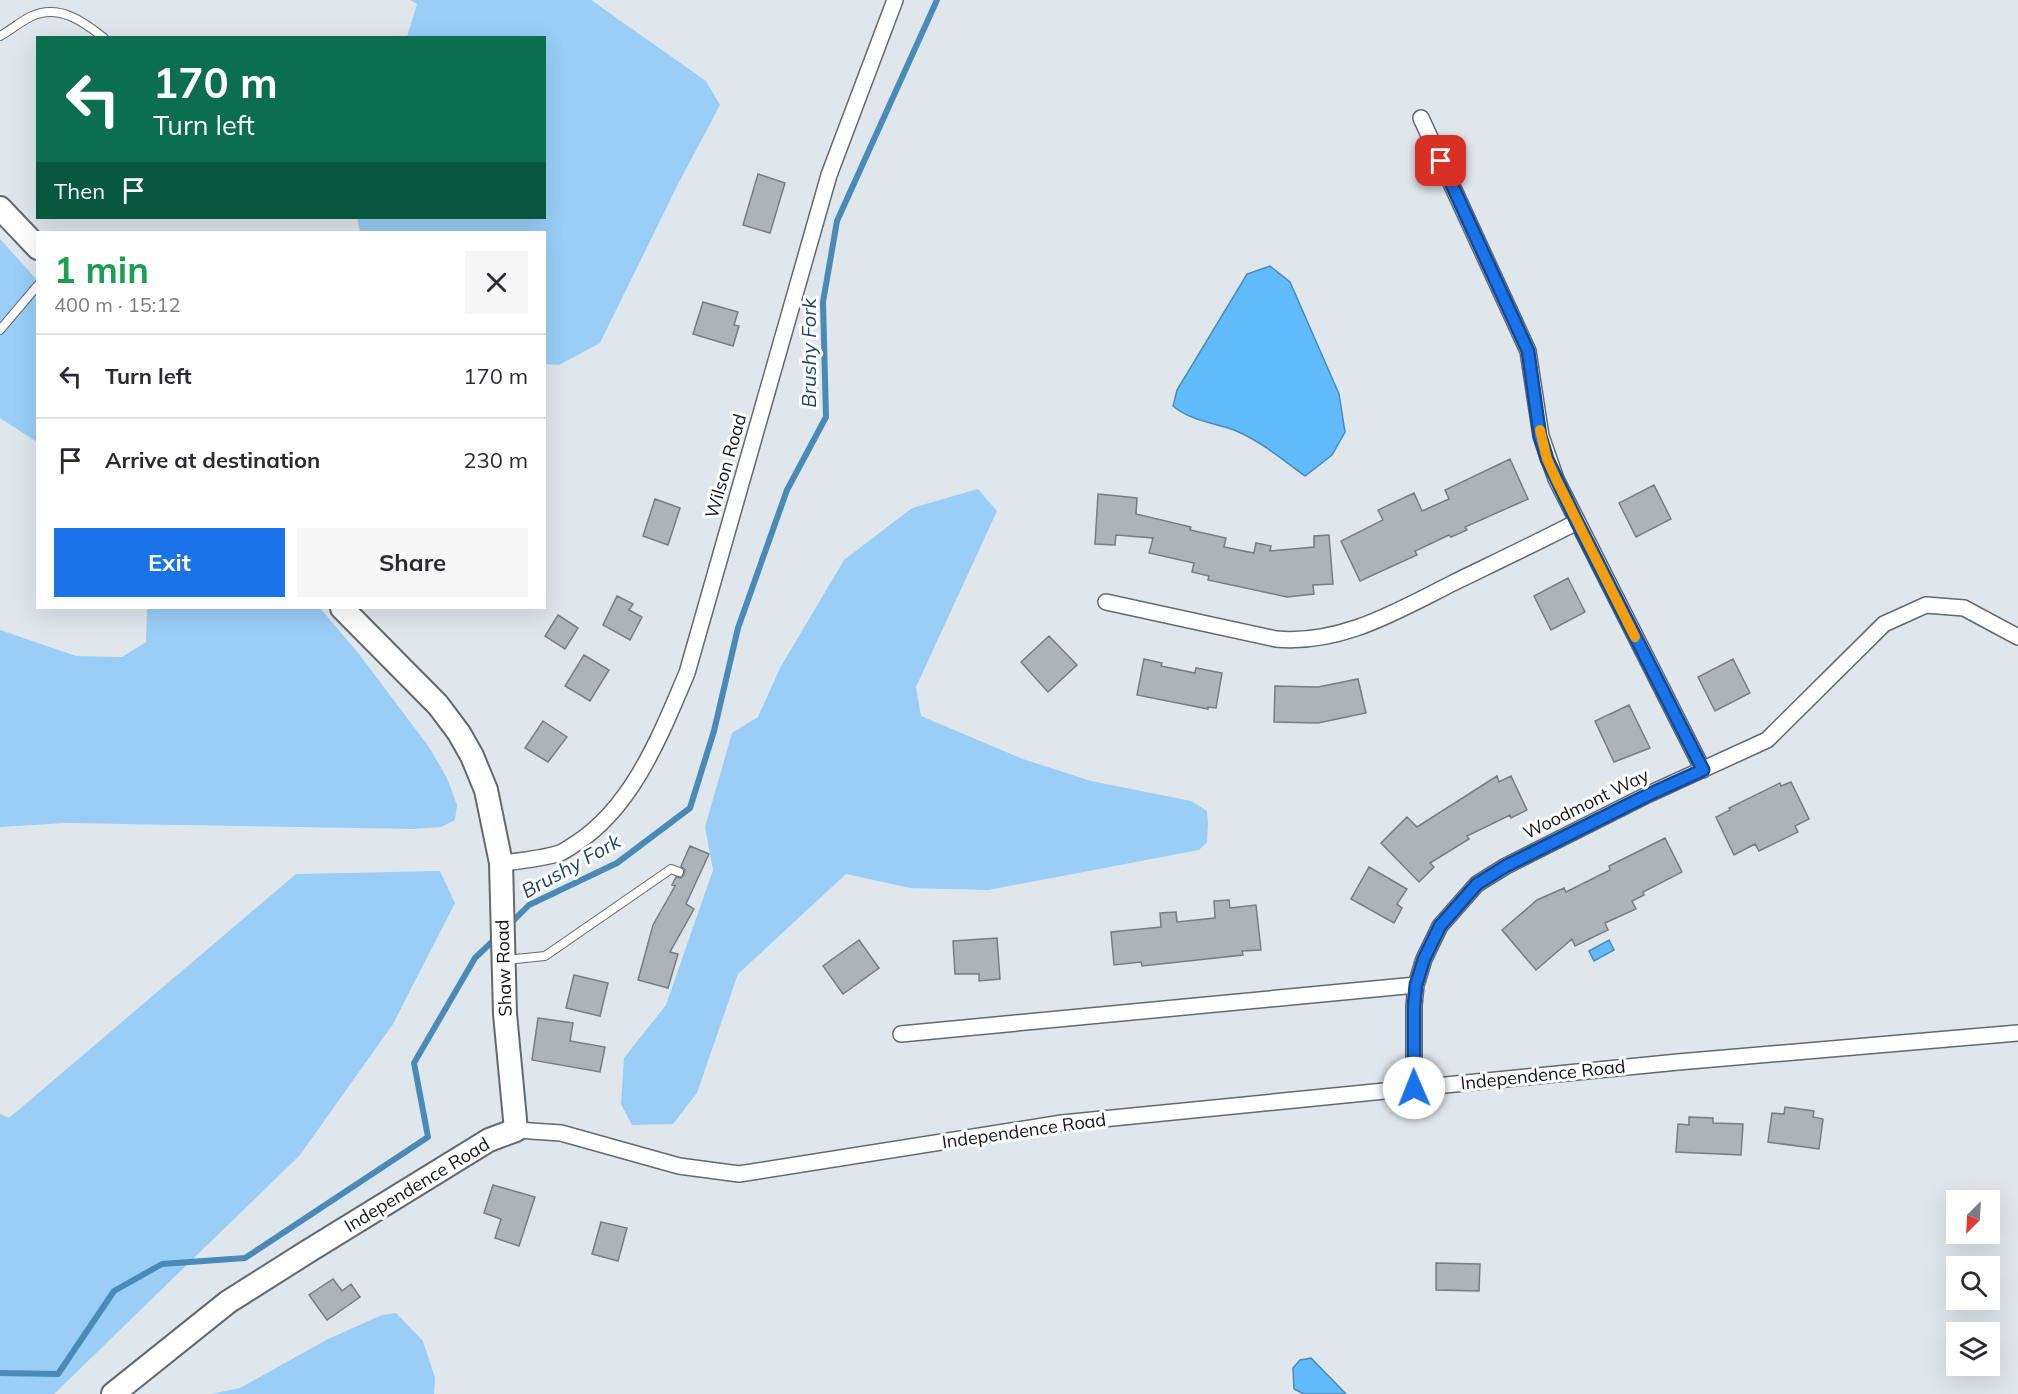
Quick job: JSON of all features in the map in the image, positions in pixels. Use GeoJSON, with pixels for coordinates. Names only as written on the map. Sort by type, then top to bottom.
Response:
{"type":"FeatureCollection","features":[{"type":"Feature","properties":{"kind":"main road"},"geometry":{"type":"LineString","coordinates":[[0,208],[36,246]]}},
{"type":"Feature","properties":{"kind":"main road","name":"Shaw Road"},"geometry":{"type":"LineString","coordinates":[[343,609],[438,705],[459,733],[472,756],[486,790],[501,863],[505,1014],[516,1130]]}},
{"type":"Feature","properties":{"kind":"main road","name":"Independence Road"},"geometry":{"type":"LineString","coordinates":[[113,1394],[228,1302],[489,1140],[516,1130]]}},
{"type":"Feature","properties":{"kind":"street","name":"Wilson Road"},"geometry":{"type":"LineString","coordinates":[[501,863],[561,852],[587,836],[606,819],[626,793],[667,720],[687,674],[829,175],[895,0]]}},
{"type":"Feature","properties":{"kind":"street"},"geometry":{"type":"LineString","coordinates":[[1421,118],[1528,351],[1540,436],[1547,459],[1703,770]]}},
{"type":"Feature","properties":{"kind":"street"},"geometry":{"type":"LineString","coordinates":[[1106,602],[1276,639],[1325,637],[1371,623],[1577,522]]}},
{"type":"Feature","properties":{"kind":"street","name":"Woodmont Way"},"geometry":{"type":"LineString","coordinates":[[1414,1088],[1416,985],[1424,959],[1440,926],[1477,884],[1506,866],[1650,794],[1767,740],[1884,624],[1926,605],[1964,608],[2018,638]]}},
{"type":"Feature","properties":{"kind":"street"},"geometry":{"type":"LineString","coordinates":[[901,1034],[1416,985]]}},
{"type":"Feature","properties":{"kind":"street","name":"Independence Road"},"geometry":{"type":"LineString","coordinates":[[516,1130],[561,1133],[679,1166],[739,1174],[1062,1123],[1666,1063],[2018,1033]]}},
{"type":"Feature","properties":{"kind":"lane"},"geometry":{"type":"LineString","coordinates":[[0,36],[33,15],[50,12],[66,14],[83,21],[102,36]]}},
{"type":"Feature","properties":{"kind":"lane"},"geometry":{"type":"LineString","coordinates":[[0,330],[36,287]]}},
{"type":"Feature","properties":{"kind":"lane"},"geometry":{"type":"LineString","coordinates":[[504,960],[545,956],[671,869],[679,872]]}},
{"type":"Feature","properties":{"kind":"shaded area"},"geometry":{"type":"Polygon","coordinates":[[[410,0],[591,0],[706,81],[720,105],[678,184],[600,343],[559,365],[546,364],[546,231],[360,231],[357,219],[546,219],[546,36],[407,36],[417,4],[410,0]]]}},
{"type":"Feature","properties":{"kind":"shaded area"},"geometry":{"type":"Polygon","coordinates":[[[0,239],[36,279],[36,441],[0,418],[0,239]]]}},
{"type":"Feature","properties":{"kind":"shaded area"},"geometry":{"type":"Polygon","coordinates":[[[1270,266],[1290,282],[1339,394],[1345,432],[1332,455],[1305,476],[1253,439],[1226,427],[1194,418],[1173,406],[1177,390],[1247,274],[1270,266]]]}},
{"type":"Feature","properties":{"kind":"shaded area"},"geometry":{"type":"Polygon","coordinates":[[[978,489],[997,511],[916,687],[921,716],[1023,759],[1091,781],[1191,801],[1207,811],[1207,842],[1199,850],[988,890],[910,888],[846,874],[738,974],[697,1093],[673,1124],[632,1125],[621,1104],[624,1058],[666,1005],[713,870],[705,827],[732,733],[758,717],[780,668],[844,560],[912,508],[978,489]]]}},
{"type":"Feature","properties":{"kind":"shaded area"},"geometry":{"type":"Polygon","coordinates":[[[147,609],[321,609],[359,654],[429,747],[447,778],[457,805],[455,820],[441,827],[414,829],[65,823],[0,827],[0,630],[76,656],[122,657],[146,642],[147,609]]]}},
{"type":"Feature","properties":{"kind":"shaded area"},"geometry":{"type":"Polygon","coordinates":[[[440,871],[455,903],[393,1024],[300,1155],[54,1394],[0,1394],[0,1114],[9,1118],[296,874],[440,871]]]}},
{"type":"Feature","properties":{"kind":"shaded area"},"geometry":{"type":"Polygon","coordinates":[[[1609,940],[1614,950],[1594,961],[1589,951],[1609,940]]]}},
{"type":"Feature","properties":{"kind":"shaded area"},"geometry":{"type":"Polygon","coordinates":[[[396,1313],[423,1341],[435,1378],[434,1394],[211,1394],[240,1388],[328,1339],[382,1315],[396,1313]]]}},
{"type":"Feature","properties":{"kind":"shaded area"},"geometry":{"type":"Polygon","coordinates":[[[1311,1358],[1346,1394],[1304,1394],[1294,1389],[1293,1368],[1300,1360],[1311,1358]]]}},
{"type":"Feature","properties":{"kind":"building"},"geometry":{"type":"Polygon","coordinates":[[[758,174],[785,183],[770,233],[743,225],[758,174]]]}},
{"type":"Feature","properties":{"kind":"building"},"geometry":{"type":"Polygon","coordinates":[[[703,302],[738,312],[734,325],[739,326],[733,346],[693,334],[703,302]]]}},
{"type":"Feature","properties":{"kind":"building"},"geometry":{"type":"Polygon","coordinates":[[[1510,459],[1528,499],[1465,527],[1467,530],[1451,537],[1449,535],[1415,551],[1417,555],[1360,581],[1341,541],[1383,520],[1378,510],[1414,493],[1422,511],[1449,499],[1445,490],[1510,459]]]}},
{"type":"Feature","properties":{"kind":"building"},"geometry":{"type":"Polygon","coordinates":[[[1654,485],[1671,519],[1636,537],[1619,503],[1654,485]]]}},
{"type":"Feature","properties":{"kind":"building"},"geometry":{"type":"Polygon","coordinates":[[[1098,494],[1137,498],[1136,514],[1226,538],[1224,547],[1254,553],[1256,543],[1271,546],[1270,551],[1314,547],[1314,536],[1329,535],[1333,584],[1313,585],[1314,594],[1287,597],[1208,580],[1209,576],[1192,572],[1194,563],[1149,553],[1153,538],[1116,535],[1115,545],[1095,544],[1098,494]]]}},
{"type":"Feature","properties":{"kind":"building"},"geometry":{"type":"Polygon","coordinates":[[[655,499],[680,508],[668,545],[643,536],[655,499]]]}},
{"type":"Feature","properties":{"kind":"building"},"geometry":{"type":"Polygon","coordinates":[[[1568,578],[1585,612],[1551,630],[1534,596],[1568,578]]]}},
{"type":"Feature","properties":{"kind":"building"},"geometry":{"type":"Polygon","coordinates":[[[617,596],[633,604],[629,610],[642,617],[630,640],[603,625],[617,596]]]}},
{"type":"Feature","properties":{"kind":"building"},"geometry":{"type":"Polygon","coordinates":[[[558,615],[578,628],[565,649],[545,636],[558,615]]]}},
{"type":"Feature","properties":{"kind":"building"},"geometry":{"type":"Polygon","coordinates":[[[1049,636],[1077,665],[1048,692],[1021,662],[1049,636]]]}},
{"type":"Feature","properties":{"kind":"building"},"geometry":{"type":"Polygon","coordinates":[[[584,655],[609,670],[590,701],[565,686],[584,655]]]}},
{"type":"Feature","properties":{"kind":"building"},"geometry":{"type":"Polygon","coordinates":[[[1144,659],[1162,663],[1161,666],[1195,673],[1196,668],[1222,673],[1216,708],[1208,707],[1208,709],[1137,695],[1144,659]]]}},
{"type":"Feature","properties":{"kind":"building"},"geometry":{"type":"Polygon","coordinates":[[[1733,659],[1750,693],[1715,711],[1698,677],[1733,659]]]}},
{"type":"Feature","properties":{"kind":"building"},"geometry":{"type":"Polygon","coordinates":[[[1358,679],[1366,713],[1318,723],[1274,722],[1275,686],[1318,687],[1358,679]]]}},
{"type":"Feature","properties":{"kind":"building"},"geometry":{"type":"Polygon","coordinates":[[[1629,705],[1650,748],[1614,762],[1595,721],[1629,705]]]}},
{"type":"Feature","properties":{"kind":"building"},"geometry":{"type":"Polygon","coordinates":[[[543,721],[567,737],[548,762],[525,748],[543,721]]]}},
{"type":"Feature","properties":{"kind":"building"},"geometry":{"type":"Polygon","coordinates":[[[1497,776],[1499,782],[1511,776],[1527,810],[1511,818],[1510,815],[1467,836],[1469,839],[1430,863],[1434,867],[1419,882],[1381,843],[1407,817],[1417,827],[1497,776]]]}},
{"type":"Feature","properties":{"kind":"building"},"geometry":{"type":"Polygon","coordinates":[[[1791,782],[1809,819],[1795,826],[1798,832],[1759,851],[1755,844],[1734,855],[1716,817],[1730,810],[1729,808],[1780,783],[1781,786],[1791,782]]]}},
{"type":"Feature","properties":{"kind":"building"},"geometry":{"type":"Polygon","coordinates":[[[1665,838],[1682,872],[1643,892],[1644,895],[1632,901],[1636,909],[1605,923],[1608,930],[1575,946],[1572,939],[1536,970],[1502,930],[1537,900],[1564,888],[1566,892],[1610,870],[1609,866],[1665,838]]]}},
{"type":"Feature","properties":{"kind":"building"},"geometry":{"type":"Polygon","coordinates":[[[690,846],[709,854],[686,904],[694,909],[670,952],[678,954],[668,988],[638,980],[653,925],[675,886],[672,885],[676,877],[681,878],[684,875],[685,870],[681,866],[690,846]]]}},
{"type":"Feature","properties":{"kind":"building"},"geometry":{"type":"Polygon","coordinates":[[[1369,867],[1407,889],[1397,904],[1402,908],[1394,923],[1351,899],[1369,867]]]}},
{"type":"Feature","properties":{"kind":"building"},"geometry":{"type":"Polygon","coordinates":[[[1229,900],[1230,908],[1256,905],[1261,950],[1242,951],[1243,955],[1142,966],[1141,962],[1114,965],[1111,932],[1161,927],[1160,913],[1176,912],[1177,922],[1215,918],[1214,901],[1229,900]]]}},
{"type":"Feature","properties":{"kind":"building"},"geometry":{"type":"Polygon","coordinates":[[[997,938],[1000,979],[979,981],[979,974],[955,974],[953,941],[997,938]]]}},
{"type":"Feature","properties":{"kind":"building"},"geometry":{"type":"Polygon","coordinates":[[[859,940],[879,968],[843,994],[823,966],[859,940]]]}},
{"type":"Feature","properties":{"kind":"building"},"geometry":{"type":"Polygon","coordinates":[[[574,975],[608,983],[600,1016],[566,1008],[574,975]]]}},
{"type":"Feature","properties":{"kind":"building"},"geometry":{"type":"Polygon","coordinates":[[[538,1018],[573,1023],[570,1041],[605,1047],[600,1072],[532,1060],[538,1018]]]}},
{"type":"Feature","properties":{"kind":"building"},"geometry":{"type":"Polygon","coordinates":[[[1785,1107],[1814,1111],[1813,1117],[1823,1119],[1819,1149],[1768,1142],[1772,1113],[1784,1114],[1785,1107]]]}},
{"type":"Feature","properties":{"kind":"building"},"geometry":{"type":"Polygon","coordinates":[[[1689,1117],[1713,1118],[1713,1123],[1743,1124],[1741,1155],[1676,1152],[1678,1124],[1689,1125],[1689,1117]]]}},
{"type":"Feature","properties":{"kind":"building"},"geometry":{"type":"Polygon","coordinates":[[[493,1185],[535,1197],[519,1246],[495,1238],[501,1219],[484,1213],[493,1185]]]}},
{"type":"Feature","properties":{"kind":"building"},"geometry":{"type":"Polygon","coordinates":[[[601,1222],[627,1228],[618,1261],[592,1254],[601,1222]]]}},
{"type":"Feature","properties":{"kind":"building"},"geometry":{"type":"Polygon","coordinates":[[[1436,1263],[1480,1264],[1479,1291],[1436,1290],[1436,1263]]]}},
{"type":"Feature","properties":{"kind":"building"},"geometry":{"type":"Polygon","coordinates":[[[333,1279],[342,1291],[351,1284],[360,1297],[327,1320],[309,1295],[333,1279]]]}},
{"type":"Feature","properties":{"kind":"waterway","name":"Brushy Fork"},"geometry":{"type":"LineString","coordinates":[[508,926],[529,905],[617,863],[690,808],[714,731],[738,628],[787,490],[826,417],[823,302],[837,221],[937,0]]}},
{"type":"Feature","properties":{"kind":"waterway","name":"Brushy Fork"},"geometry":{"type":"LineString","coordinates":[[0,1373],[58,1374],[114,1291],[162,1264],[245,1258],[428,1137],[414,1063],[475,958],[497,937]]}},
{"type":"Feature","properties":{"kind":"slow traffic"},"geometry":{"type":"LineString","coordinates":[[1540,430],[1547,459],[1556,479],[1635,637]]}},
{"type":"Feature","properties":{"kind":"route"},"geometry":{"type":"LineString","coordinates":[[1414,1088],[1414,1006],[1416,985],[1424,959],[1440,926],[1477,884],[1506,866],[1703,770],[1547,459],[1540,436],[1533,371],[1528,351],[1441,161]]}}]}
